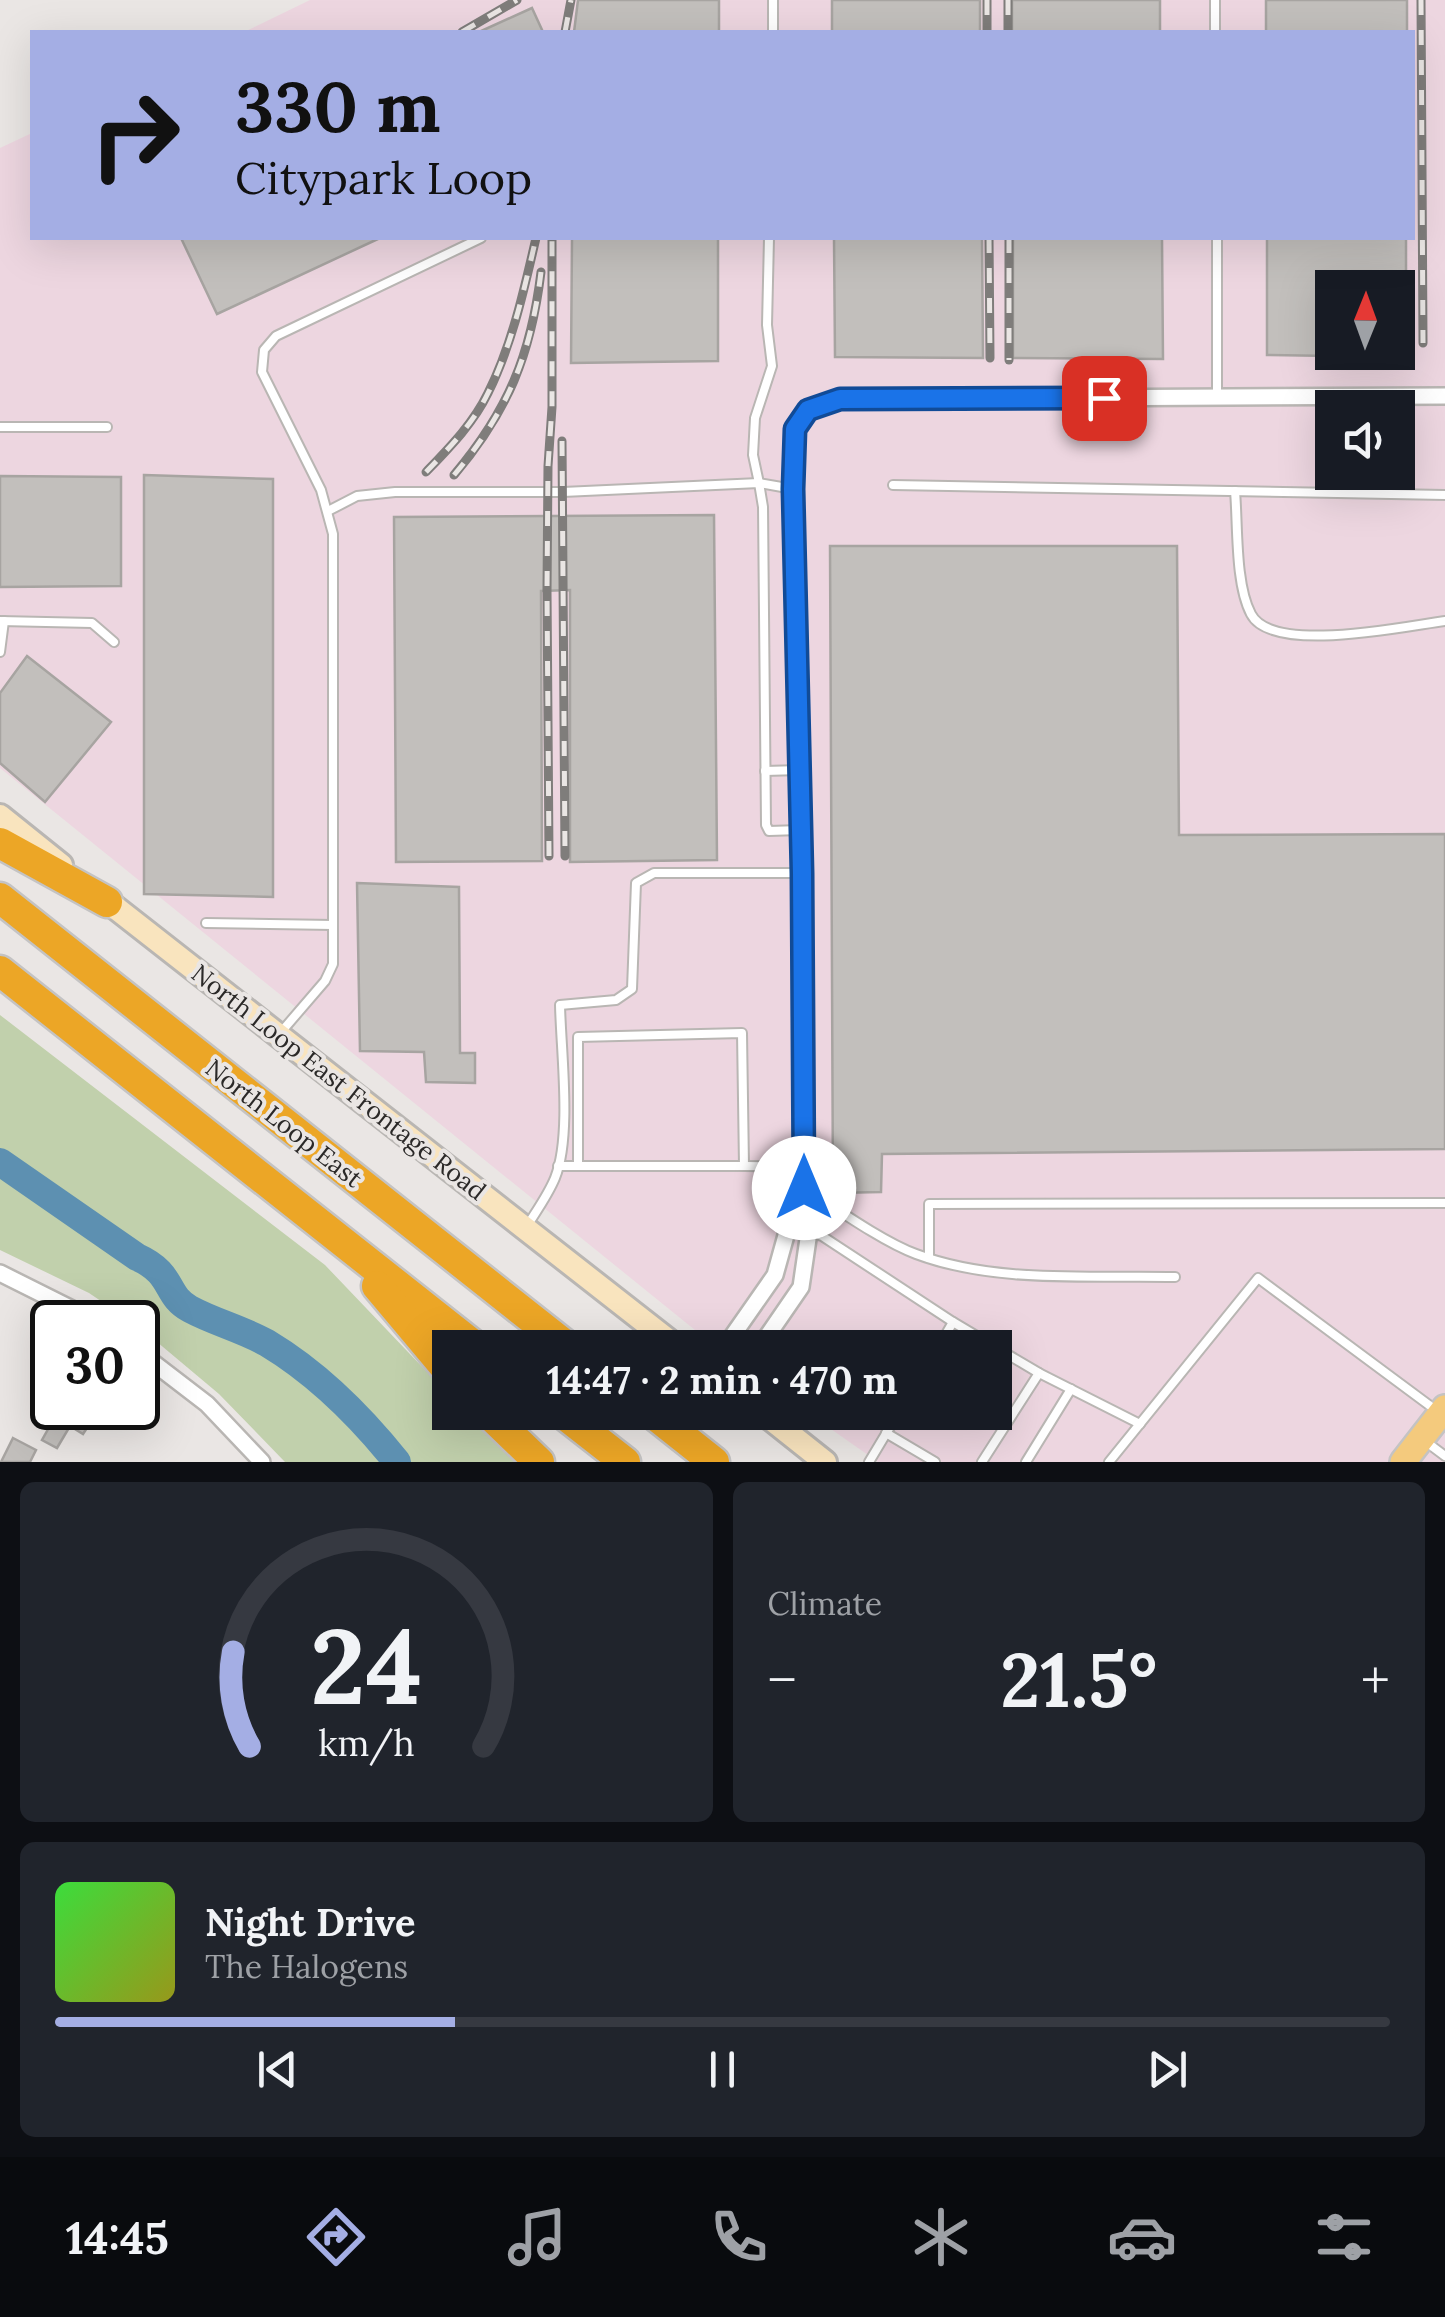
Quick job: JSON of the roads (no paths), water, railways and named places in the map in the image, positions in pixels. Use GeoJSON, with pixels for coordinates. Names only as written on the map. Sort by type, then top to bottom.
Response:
{"type":"FeatureCollection","features":[{"type":"Feature","properties":{"kind":"highway"},"geometry":{"type":"LineString","coordinates":[[0,843],[107,902]]}},
{"type":"Feature","properties":{"kind":"highway","name":"North Loop East"},"geometry":{"type":"LineString","coordinates":[[0,898],[546,1330]]}},
{"type":"Feature","properties":{"kind":"highway"},"geometry":{"type":"LineString","coordinates":[[0,971],[454,1330]]}},
{"type":"Feature","properties":{"kind":"highway"},"geometry":{"type":"LineString","coordinates":[[340,1241],[432,1351]]}},
{"type":"Feature","properties":{"kind":"highway"},"geometry":{"type":"LineString","coordinates":[[507,1430],[540,1462]]}},
{"type":"Feature","properties":{"kind":"highway"},"geometry":{"type":"LineString","coordinates":[[584,1430],[624,1462]]}},
{"type":"Feature","properties":{"kind":"highway"},"geometry":{"type":"LineString","coordinates":[[674,1430],[714,1462]]}},
{"type":"Feature","properties":{"kind":"main road","name":"North Loop East Frontage Road"},"geometry":{"type":"LineString","coordinates":[[0,816],[655,1330]]}},
{"type":"Feature","properties":{"kind":"main road"},"geometry":{"type":"LineString","coordinates":[[1403,1462],[1443,1411]]}},
{"type":"Feature","properties":{"kind":"main road"},"geometry":{"type":"LineString","coordinates":[[784,1430],[824,1462]]}},
{"type":"Feature","properties":{"kind":"street"},"geometry":{"type":"LineString","coordinates":[[771,1330],[801,1287],[809,1232],[804,1192],[802,830],[793,489],[795,429],[808,410],[840,399],[1445,396]]}},
{"type":"Feature","properties":{"kind":"street"},"geometry":{"type":"LineString","coordinates":[[737,1330],[775,1275],[790,1221],[804,1192]]}},
{"type":"Feature","properties":{"kind":"street"},"geometry":{"type":"LineString","coordinates":[[0,1273],[54,1300]]}},
{"type":"Feature","properties":{"kind":"street"},"geometry":{"type":"LineString","coordinates":[[160,1368],[207,1404],[262,1462]]}},
{"type":"Feature","properties":{"kind":"lane"},"geometry":{"type":"LineString","coordinates":[[773,0],[773,30]]}},
{"type":"Feature","properties":{"kind":"lane"},"geometry":{"type":"LineString","coordinates":[[1215,0],[1215,30]]}},
{"type":"Feature","properties":{"kind":"lane"},"geometry":{"type":"LineString","coordinates":[[279,1034],[325,981],[333,964],[333,534],[328,510],[262,372],[264,350],[276,336],[477,240]]}},
{"type":"Feature","properties":{"kind":"lane"},"geometry":{"type":"LineString","coordinates":[[769,240],[768,325],[772,366],[754,418],[753,455],[763,507],[765,770],[769,831],[802,830]]}},
{"type":"Feature","properties":{"kind":"lane"},"geometry":{"type":"LineString","coordinates":[[1217,396],[1218,240]]}},
{"type":"Feature","properties":{"kind":"lane"},"geometry":{"type":"LineString","coordinates":[[0,427],[107,427]]}},
{"type":"Feature","properties":{"kind":"lane"},"geometry":{"type":"LineString","coordinates":[[328,510],[356,496],[395,492],[563,492],[760,482],[793,489]]}},
{"type":"Feature","properties":{"kind":"lane"},"geometry":{"type":"LineString","coordinates":[[893,485],[1445,494]]}},
{"type":"Feature","properties":{"kind":"lane"},"geometry":{"type":"LineString","coordinates":[[1236,491],[1244,594],[1252,618],[1277,632],[1323,636],[1445,621]]}},
{"type":"Feature","properties":{"kind":"lane"},"geometry":{"type":"LineString","coordinates":[[0,652],[2,621],[92,623],[114,642]]}},
{"type":"Feature","properties":{"kind":"lane"},"geometry":{"type":"LineString","coordinates":[[765,770],[800,770]]}},
{"type":"Feature","properties":{"kind":"lane"},"geometry":{"type":"LineString","coordinates":[[525,1228],[544,1200],[558,1166],[563,1127],[560,1005],[616,1000],[632,989],[636,883],[654,873],[802,873]]}},
{"type":"Feature","properties":{"kind":"lane"},"geometry":{"type":"LineString","coordinates":[[206,923],[333,925]]}},
{"type":"Feature","properties":{"kind":"lane"},"geometry":{"type":"LineString","coordinates":[[578,1166],[578,1036],[742,1033],[744,1166]]}},
{"type":"Feature","properties":{"kind":"lane"},"geometry":{"type":"LineString","coordinates":[[558,1166],[804,1167]]}},
{"type":"Feature","properties":{"kind":"lane"},"geometry":{"type":"LineString","coordinates":[[804,1192],[912,1253],[980,1270],[1175,1277]]}},
{"type":"Feature","properties":{"kind":"lane"},"geometry":{"type":"LineString","coordinates":[[929,1258],[929,1204],[1445,1202]]}},
{"type":"Feature","properties":{"kind":"lane"},"geometry":{"type":"LineString","coordinates":[[809,1232],[822,1236],[953,1322],[1039,1372],[1140,1424]]}},
{"type":"Feature","properties":{"kind":"lane"},"geometry":{"type":"LineString","coordinates":[[1109,1462],[1258,1278],[1443,1411]]}},
{"type":"Feature","properties":{"kind":"lane"},"geometry":{"type":"LineString","coordinates":[[948,1330],[953,1322]]}},
{"type":"Feature","properties":{"kind":"lane"},"geometry":{"type":"LineString","coordinates":[[982,1462],[1039,1372]]}},
{"type":"Feature","properties":{"kind":"lane"},"geometry":{"type":"LineString","coordinates":[[1026,1462],[1072,1389]]}},
{"type":"Feature","properties":{"kind":"lane"},"geometry":{"type":"LineString","coordinates":[[869,1462],[888,1430]]}},
{"type":"Feature","properties":{"kind":"lane"},"geometry":{"type":"LineString","coordinates":[[886,1433],[935,1462]]}},
{"type":"Feature","properties":{"kind":"lane"},"geometry":{"type":"LineString","coordinates":[[1422,1438],[1445,1456]]}},
{"type":"Feature","properties":{"kind":"waterway"},"geometry":{"type":"LineString","coordinates":[[0,1162],[158,1270],[176,1297],[190,1309],[257,1338],[303,1368],[353,1412],[397,1462]]}},
{"type":"Feature","properties":{"kind":"railway"},"geometry":{"type":"LineString","coordinates":[[465,30],[517,0]]}},
{"type":"Feature","properties":{"kind":"railway"},"geometry":{"type":"LineString","coordinates":[[565,30],[571,0]]}},
{"type":"Feature","properties":{"kind":"railway"},"geometry":{"type":"LineString","coordinates":[[987,0],[987,30]]}},
{"type":"Feature","properties":{"kind":"railway"},"geometry":{"type":"LineString","coordinates":[[1008,0],[1008,30]]}},
{"type":"Feature","properties":{"kind":"railway"},"geometry":{"type":"LineString","coordinates":[[1421,0],[1423,343]]}},
{"type":"Feature","properties":{"kind":"railway"},"geometry":{"type":"LineString","coordinates":[[426,472],[468,425],[488,393],[511,337],[536,240]]}},
{"type":"Feature","properties":{"kind":"railway"},"geometry":{"type":"LineString","coordinates":[[549,856],[547,591],[552,240]]}},
{"type":"Feature","properties":{"kind":"railway"},"geometry":{"type":"LineString","coordinates":[[989,240],[990,358]]}},
{"type":"Feature","properties":{"kind":"railway"},"geometry":{"type":"LineString","coordinates":[[1009,240],[1009,360]]}},
{"type":"Feature","properties":{"kind":"railway"},"geometry":{"type":"LineString","coordinates":[[454,475],[489,428],[514,381],[531,330],[541,272]]}},
{"type":"Feature","properties":{"kind":"railway"},"geometry":{"type":"LineString","coordinates":[[562,441],[565,856]]}}]}
